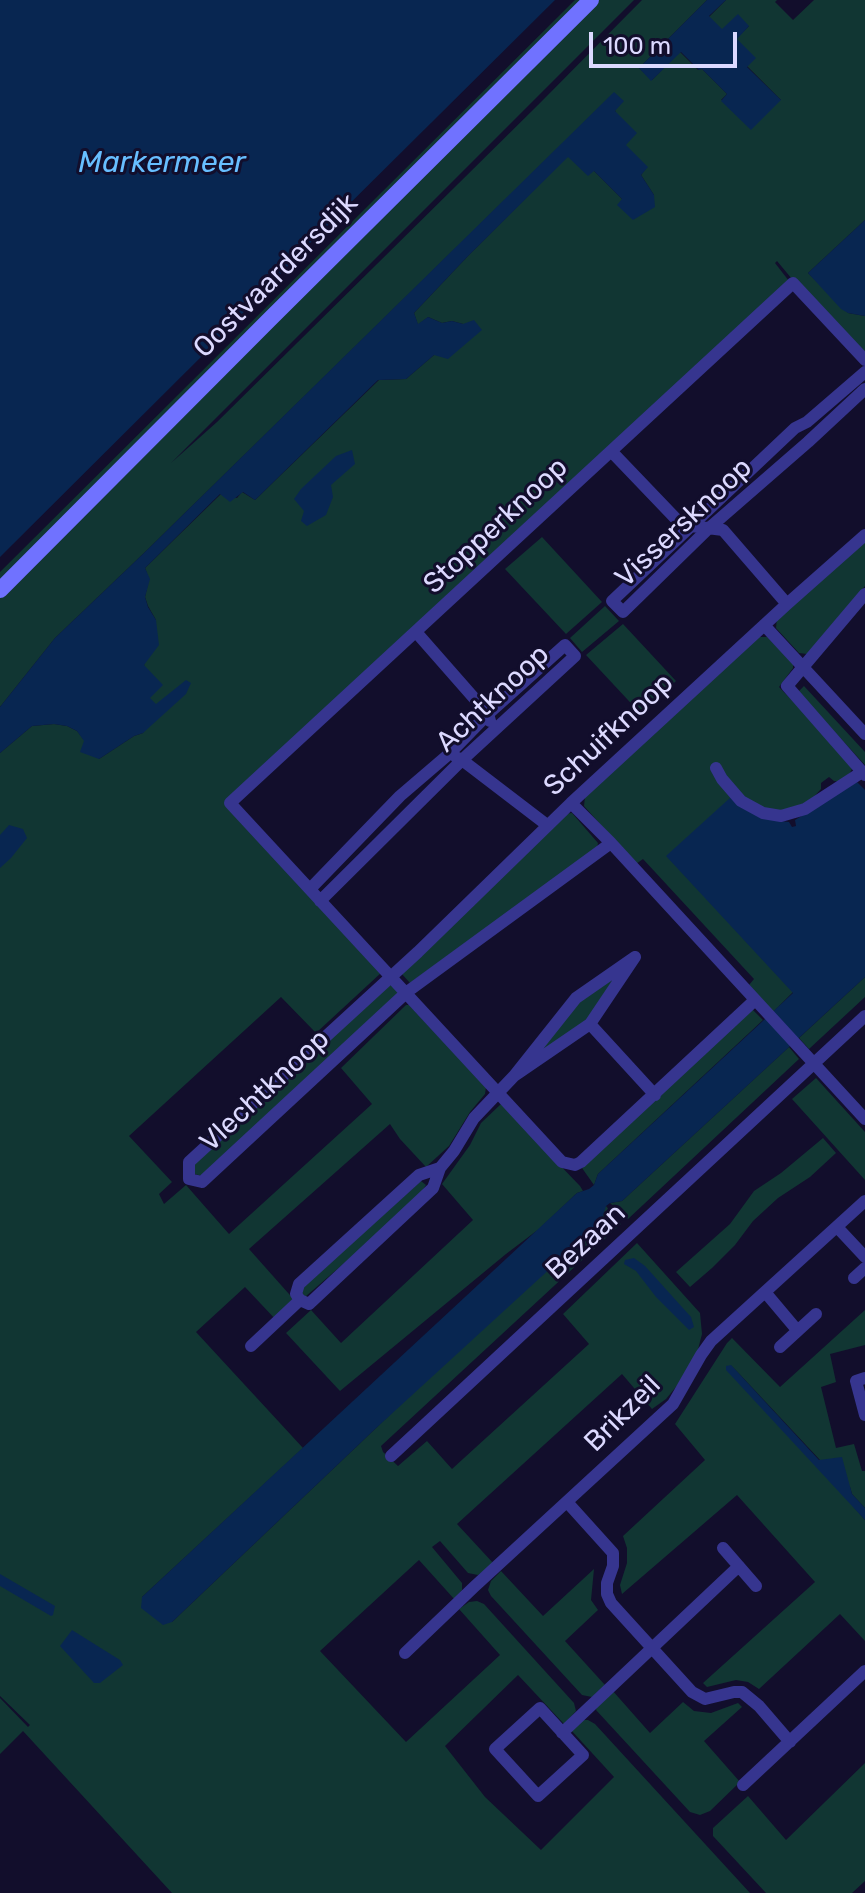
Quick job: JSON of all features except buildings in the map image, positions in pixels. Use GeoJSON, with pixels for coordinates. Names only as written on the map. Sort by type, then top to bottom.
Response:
{"type":"FeatureCollection","features":[{"type":"Feature","properties":{"kind":"main road","name":"Oostvaardersdijk"},"geometry":{"type":"LineString","coordinates":[[0,590],[591,0]]}},
{"type":"Feature","properties":{"kind":"street","name":"Stopperknoop"},"geometry":{"type":"LineString","coordinates":[[310,889],[230,803],[793,283],[865,360]]}},
{"type":"Feature","properties":{"kind":"street","name":"Vissersknoop"},"geometry":{"type":"LineString","coordinates":[[865,372],[807,422],[795,428],[612,601],[623,612],[708,529],[865,389]]}},
{"type":"Feature","properties":{"kind":"street"},"geometry":{"type":"LineString","coordinates":[[611,451],[678,521],[723,530],[787,604]]}},
{"type":"Feature","properties":{"kind":"street","name":"Schuifknoop"},"geometry":{"type":"LineString","coordinates":[[391,977],[547,825],[865,535]]}},
{"type":"Feature","properties":{"kind":"street"},"geometry":{"type":"LineString","coordinates":[[716,768],[741,801],[763,813],[781,816],[805,809],[864,774],[787,686],[865,594]]}},
{"type":"Feature","properties":{"kind":"street"},"geometry":{"type":"LineString","coordinates":[[764,625],[865,734]]}},
{"type":"Feature","properties":{"kind":"street"},"geometry":{"type":"LineString","coordinates":[[416,632],[488,714],[492,732]]}},
{"type":"Feature","properties":{"kind":"street","name":"Achtknoop"},"geometry":{"type":"LineString","coordinates":[[310,889],[400,796],[565,645],[575,656],[462,760],[320,901]]}},
{"type":"Feature","properties":{"kind":"street"},"geometry":{"type":"LineString","coordinates":[[449,754],[462,760],[547,825]]}},
{"type":"Feature","properties":{"kind":"street"},"geometry":{"type":"LineString","coordinates":[[571,803],[865,1119]]}},
{"type":"Feature","properties":{"kind":"street"},"geometry":{"type":"LineString","coordinates":[[407,992],[611,843]]}},
{"type":"Feature","properties":{"kind":"street"},"geometry":{"type":"LineString","coordinates":[[310,889],[562,1162],[575,1165],[581,1162],[758,1004]]}},
{"type":"Feature","properties":{"kind":"street"},"geometry":{"type":"LineString","coordinates":[[440,1168],[419,1175],[299,1284],[296,1294],[300,1300],[309,1304],[433,1188],[440,1168],[474,1118],[514,1076],[576,998],[635,957],[590,1024],[514,1076]]}},
{"type":"Feature","properties":{"kind":"street","name":"Vlechtknoop"},"geometry":{"type":"LineString","coordinates":[[391,977],[189,1162],[189,1179],[202,1182],[407,992]]}},
{"type":"Feature","properties":{"kind":"street","name":"Bezaan"},"geometry":{"type":"LineString","coordinates":[[391,1456],[865,1016]]}},
{"type":"Feature","properties":{"kind":"street"},"geometry":{"type":"LineString","coordinates":[[590,1024],[655,1095]]}},
{"type":"Feature","properties":{"kind":"street","name":"Brikzeil"},"geometry":{"type":"LineString","coordinates":[[405,1653],[673,1404],[711,1341],[865,1201]]}},
{"type":"Feature","properties":{"kind":"street"},"geometry":{"type":"LineString","coordinates":[[837,1227],[865,1257]]}},
{"type":"Feature","properties":{"kind":"street"},"geometry":{"type":"LineString","coordinates":[[854,1278],[865,1268]]}},
{"type":"Feature","properties":{"kind":"street"},"geometry":{"type":"LineString","coordinates":[[765,1292],[797,1330]]}},
{"type":"Feature","properties":{"kind":"street"},"geometry":{"type":"LineString","coordinates":[[251,1346],[300,1300]]}},
{"type":"Feature","properties":{"kind":"street"},"geometry":{"type":"LineString","coordinates":[[780,1347],[816,1314]]}},
{"type":"Feature","properties":{"kind":"street"},"geometry":{"type":"LineString","coordinates":[[865,1378],[856,1381],[865,1415]]}},
{"type":"Feature","properties":{"kind":"street"},"geometry":{"type":"LineString","coordinates":[[567,1502],[613,1553],[607,1594],[611,1603],[652,1648],[697,1696],[705,1699],[742,1692],[759,1706],[790,1742]]}},
{"type":"Feature","properties":{"kind":"street"},"geometry":{"type":"LineString","coordinates":[[723,1548],[756,1586]]}},
{"type":"Feature","properties":{"kind":"street"},"geometry":{"type":"LineString","coordinates":[[562,1733],[739,1566]]}},
{"type":"Feature","properties":{"kind":"street"},"geometry":{"type":"LineString","coordinates":[[743,1785],[865,1671]]}},
{"type":"Feature","properties":{"kind":"street"},"geometry":{"type":"LineString","coordinates":[[540,1708],[562,1733],[583,1755],[538,1796],[495,1749],[540,1708]]}},
{"type":"Feature","properties":{"kind":"green space"},"geometry":{"type":"Polygon","coordinates":[[[575,0],[586,0],[0,584],[0,572],[575,0]]]}},
{"type":"Feature","properties":{"kind":"green space"},"geometry":{"type":"Polygon","coordinates":[[[599,0],[634,0],[171,463],[217,422],[642,0],[707,0],[639,68],[652,80],[680,52],[727,94],[721,100],[781,100],[747,66],[736,39],[749,26],[722,30],[709,17],[726,0],[777,0],[775,2],[793,20],[814,0],[865,0],[865,220],[808,273],[848,313],[865,316],[865,352],[777,261],[775,263],[789,281],[227,803],[382,972],[316,1033],[281,997],[129,1136],[172,1182],[159,1194],[164,1204],[186,1185],[229,1234],[372,1104],[341,1068],[406,1005],[486,1087],[485,1094],[449,1146],[426,1167],[390,1124],[249,1249],[297,1303],[277,1321],[245,1287],[196,1332],[303,1448],[142,1597],[172,1622],[606,1206],[621,1224],[381,1446],[383,1452],[398,1466],[427,1441],[452,1469],[589,1344],[563,1314],[637,1243],[700,1313],[702,1334],[694,1365],[666,1399],[652,1409],[622,1374],[457,1524],[494,1564],[478,1575],[468,1573],[440,1541],[432,1547],[462,1583],[462,1590],[455,1600],[419,1560],[320,1651],[406,1742],[500,1655],[459,1609],[469,1602],[484,1604],[574,1703],[576,1711],[564,1724],[518,1675],[445,1746],[485,1797],[541,1850],[614,1777],[571,1730],[582,1720],[588,1720],[750,1893],[172,1893],[23,1731],[0,1754],[0,1698],[28,1727],[30,1725],[0,1696],[0,753],[32,726],[67,726],[77,731],[99,759],[143,733],[155,704],[149,698],[144,665],[156,620],[145,597],[149,579],[145,568],[221,494],[237,498],[242,492],[255,500],[379,380],[406,379],[434,355],[463,324],[452,321],[442,323],[428,317],[418,325],[414,313],[568,156],[588,175],[593,170],[622,199],[654,195],[641,175],[647,167],[625,145],[615,110],[623,101],[614,93],[55,638],[0,707],[0,597],[599,0]]]}},
{"type":"Feature","properties":{"kind":"green space"},"geometry":{"type":"Polygon","coordinates":[[[542,537],[602,602],[566,634],[505,569],[542,537]]]}},
{"type":"Feature","properties":{"kind":"green space"},"geometry":{"type":"Polygon","coordinates":[[[865,541],[865,586],[807,654],[799,653],[776,628],[777,618],[865,541]]]}},
{"type":"Feature","properties":{"kind":"green space"},"geometry":{"type":"Polygon","coordinates":[[[605,606],[619,621],[582,652],[570,638],[605,606]]]}},
{"type":"Feature","properties":{"kind":"green space"},"geometry":{"type":"Polygon","coordinates":[[[623,624],[676,681],[641,714],[586,655],[623,624]]]}},
{"type":"Feature","properties":{"kind":"green space"},"geometry":{"type":"Polygon","coordinates":[[[756,637],[767,637],[793,663],[793,668],[779,687],[849,759],[852,769],[842,782],[829,777],[821,783],[821,789],[810,801],[667,856],[793,992],[773,1012],[749,985],[754,979],[643,859],[636,864],[584,806],[585,797],[756,637]]]}},
{"type":"Feature","properties":{"kind":"green space"},"geometry":{"type":"Polygon","coordinates":[[[804,686],[865,752],[865,765],[798,692],[804,686]]]}},
{"type":"Feature","properties":{"kind":"green space"},"geometry":{"type":"Polygon","coordinates":[[[572,813],[598,843],[597,848],[410,983],[401,973],[563,814],[572,813]]]}},
{"type":"Feature","properties":{"kind":"green space"},"geometry":{"type":"Polygon","coordinates":[[[626,967],[586,1024],[527,1063],[578,1001],[626,967]]]}},
{"type":"Feature","properties":{"kind":"green space"},"geometry":{"type":"Polygon","coordinates":[[[865,977],[865,997],[809,1049],[799,1038],[865,977]]]}},
{"type":"Feature","properties":{"kind":"green space"},"geometry":{"type":"Polygon","coordinates":[[[393,985],[398,991],[397,995],[202,1176],[195,1174],[193,1164],[386,986],[393,985]]]}},
{"type":"Feature","properties":{"kind":"green space"},"geometry":{"type":"Polygon","coordinates":[[[752,1009],[763,1020],[598,1174],[594,1185],[582,1168],[752,1009]]]}},
{"type":"Feature","properties":{"kind":"green space"},"geometry":{"type":"Polygon","coordinates":[[[789,1047],[799,1059],[628,1219],[610,1203],[622,1201],[789,1047]]]}},
{"type":"Feature","properties":{"kind":"green space"},"geometry":{"type":"Polygon","coordinates":[[[816,1078],[865,1132],[865,1180],[792,1099],[816,1078]]]}},
{"type":"Feature","properties":{"kind":"green space"},"geometry":{"type":"Polygon","coordinates":[[[501,1104],[583,1191],[340,1391],[286,1333],[311,1310],[341,1343],[473,1220],[442,1184],[470,1145],[481,1123],[501,1104]]]}},
{"type":"Feature","properties":{"kind":"green space"},"geometry":{"type":"Polygon","coordinates":[[[823,1138],[836,1153],[810,1177],[778,1198],[753,1221],[735,1245],[690,1287],[676,1272],[730,1224],[754,1191],[823,1138]]]}},
{"type":"Feature","properties":{"kind":"green space"},"geometry":{"type":"Polygon","coordinates":[[[421,1181],[426,1185],[416,1201],[305,1297],[302,1293],[304,1286],[421,1181]]]}},
{"type":"Feature","properties":{"kind":"green space"},"geometry":{"type":"Polygon","coordinates":[[[865,1310],[865,1345],[830,1354],[836,1382],[821,1387],[836,1448],[854,1444],[862,1471],[865,1471],[865,1508],[852,1494],[850,1487],[820,1460],[731,1365],[865,1520],[865,1641],[840,1614],[759,1689],[748,1682],[736,1680],[707,1687],[703,1683],[815,1582],[737,1495],[622,1594],[620,1585],[627,1563],[623,1536],[705,1460],[675,1424],[732,1338],[780,1387],[865,1310]]]}},
{"type":"Feature","properties":{"kind":"green space"},"geometry":{"type":"Polygon","coordinates":[[[594,1569],[591,1600],[598,1610],[565,1641],[605,1685],[592,1697],[582,1695],[488,1590],[491,1581],[501,1571],[543,1616],[594,1569]]]}},
{"type":"Feature","properties":{"kind":"green space"},"geometry":{"type":"Polygon","coordinates":[[[612,1690],[650,1733],[683,1702],[694,1711],[711,1713],[738,1703],[742,1707],[704,1741],[740,1782],[710,1811],[700,1815],[690,1812],[596,1710],[612,1690]]]}},
{"type":"Feature","properties":{"kind":"green space"},"geometry":{"type":"Polygon","coordinates":[[[865,1763],[865,1881],[852,1893],[766,1893],[713,1836],[713,1828],[748,1796],[786,1840],[865,1763]]]}},
{"type":"Feature","properties":{"kind":"water","name":"Markermeer"},"geometry":{"type":"Polygon","coordinates":[[[0,0],[555,0],[0,557],[0,0]]]}},
{"type":"Feature","properties":{"kind":"water"},"geometry":{"type":"Polygon","coordinates":[[[707,0],[726,0],[709,16],[722,29],[738,14],[749,26],[737,39],[756,58],[747,67],[781,100],[751,130],[721,101],[727,94],[681,52],[651,81],[639,68],[707,0]]]}},
{"type":"Feature","properties":{"kind":"water"},"geometry":{"type":"Polygon","coordinates":[[[614,92],[624,101],[615,111],[637,133],[626,145],[648,167],[641,175],[654,195],[655,207],[633,220],[617,205],[622,199],[594,171],[588,176],[568,157],[414,313],[418,324],[428,317],[442,323],[452,321],[463,324],[474,320],[482,330],[448,359],[434,355],[406,379],[378,380],[255,500],[243,492],[230,502],[220,494],[145,568],[150,579],[145,597],[156,620],[159,645],[144,665],[163,685],[150,698],[156,704],[186,680],[191,683],[186,694],[143,733],[99,759],[80,752],[84,741],[77,731],[54,724],[32,726],[0,753],[0,707],[55,638],[614,92]]]}},
{"type":"Feature","properties":{"kind":"water"},"geometry":{"type":"Polygon","coordinates":[[[865,220],[865,316],[841,309],[808,273],[865,220]]]}},
{"type":"Feature","properties":{"kind":"water"},"geometry":{"type":"Polygon","coordinates":[[[352,450],[355,464],[331,485],[333,497],[326,515],[307,526],[301,521],[304,511],[294,499],[336,456],[352,450]]]}},
{"type":"Feature","properties":{"kind":"water"},"geometry":{"type":"Polygon","coordinates":[[[857,782],[865,790],[865,977],[622,1201],[606,1206],[601,1222],[374,1430],[172,1622],[163,1625],[141,1608],[142,1597],[577,1193],[594,1185],[598,1174],[793,993],[666,856],[731,797],[789,822],[792,827],[796,826],[795,820],[857,782]]]}},
{"type":"Feature","properties":{"kind":"water"},"geometry":{"type":"Polygon","coordinates":[[[9,825],[23,829],[27,838],[0,868],[0,835],[9,825]]]}},
{"type":"Feature","properties":{"kind":"water"},"geometry":{"type":"Polygon","coordinates":[[[634,1258],[691,1317],[694,1327],[689,1330],[656,1297],[636,1271],[624,1264],[625,1260],[634,1258]]]}},
{"type":"Feature","properties":{"kind":"water"},"geometry":{"type":"Polygon","coordinates":[[[731,1365],[819,1460],[842,1457],[852,1494],[865,1508],[865,1520],[726,1370],[726,1366],[731,1365]]]}},
{"type":"Feature","properties":{"kind":"water"},"geometry":{"type":"Polygon","coordinates":[[[0,1574],[55,1606],[53,1615],[0,1586],[0,1574]]]}},
{"type":"Feature","properties":{"kind":"water"},"geometry":{"type":"Polygon","coordinates":[[[72,1630],[120,1660],[123,1665],[100,1683],[94,1683],[60,1646],[72,1630]]]}}]}
